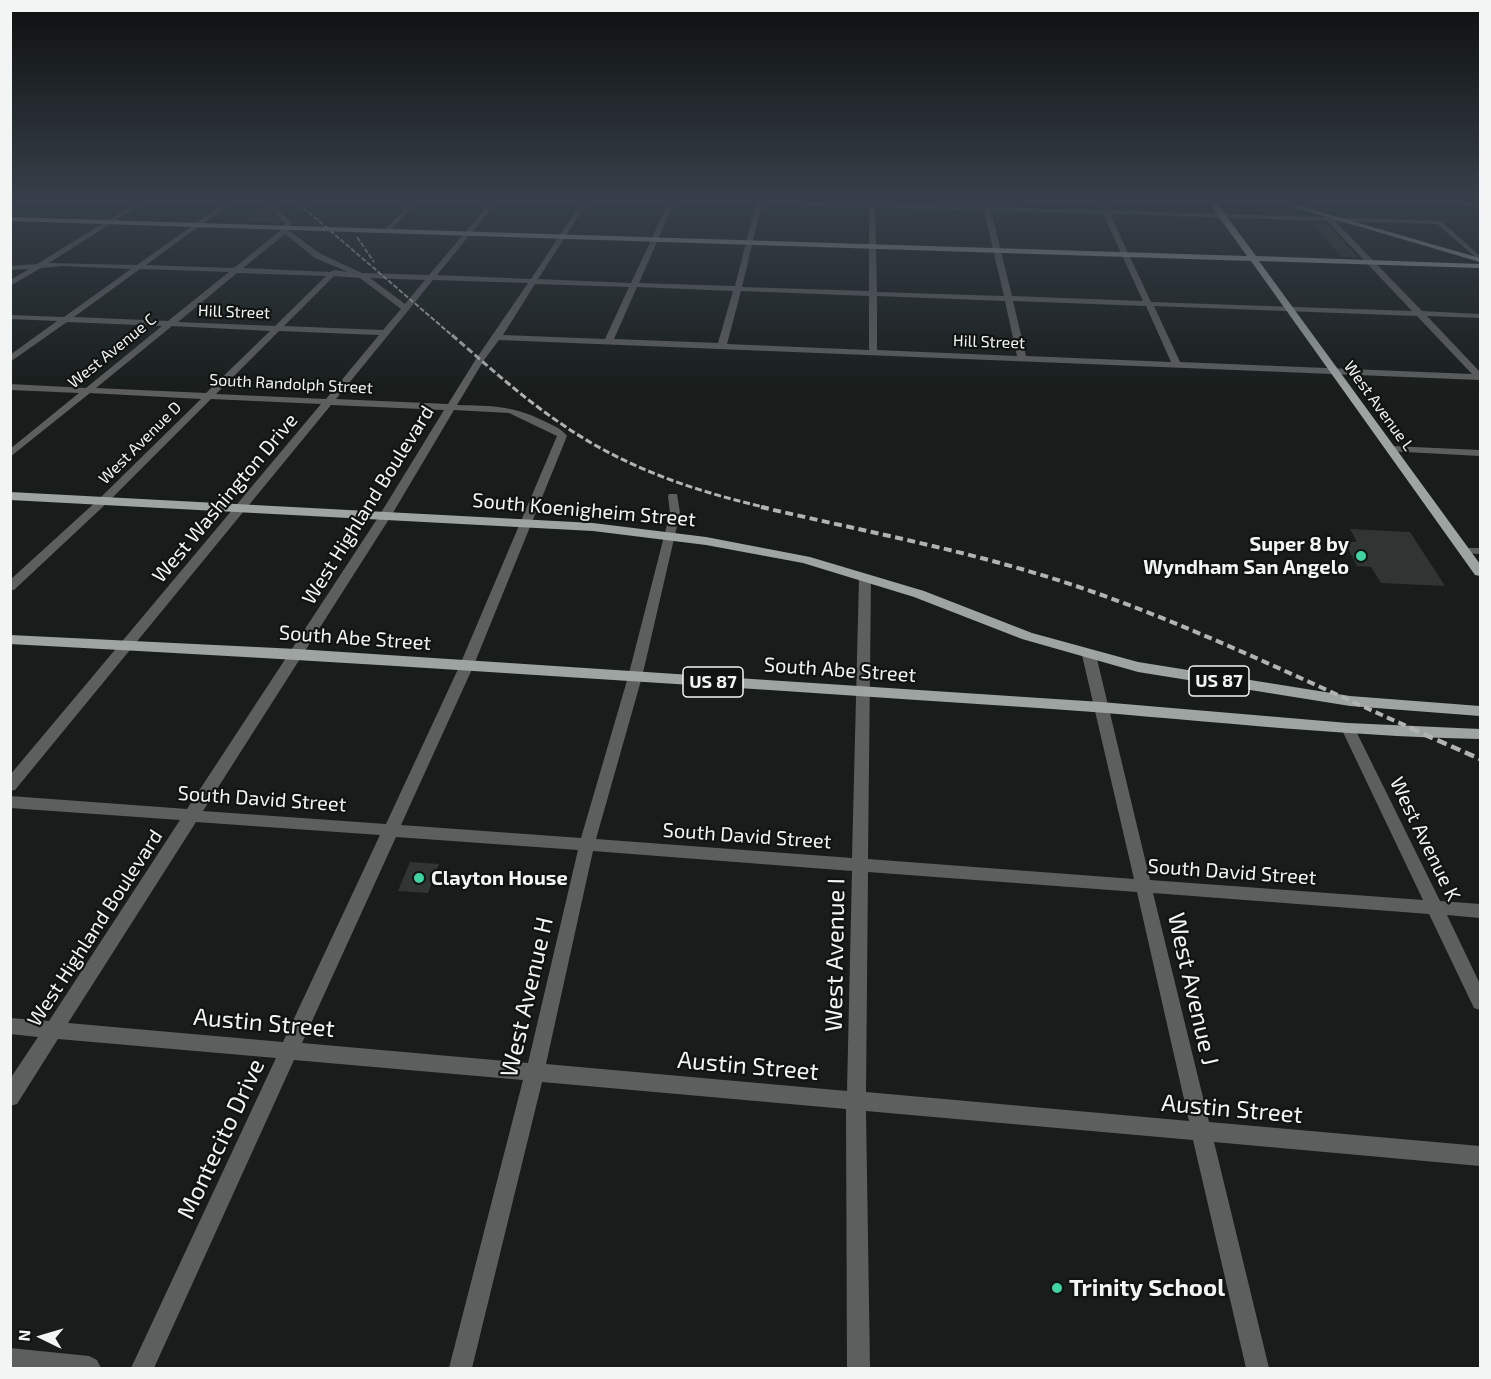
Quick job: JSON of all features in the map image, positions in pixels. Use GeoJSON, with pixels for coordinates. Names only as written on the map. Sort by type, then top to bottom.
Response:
{"type":"FeatureCollection","features":[{"type":"Feature","properties":{"kind":"main road","name":"West Avenue L"},"geometry":{"type":"LineString","coordinates":[[1260,267],[1480,572]]}},
{"type":"Feature","properties":{"kind":"main road","name":"South Koenigheim Street"},"geometry":{"type":"LineString","coordinates":[[10,496],[593,527],[670,535],[805,560],[919,594],[1011,631],[1089,656],[1196,677],[1350,701],[1480,711]]}},
{"type":"Feature","properties":{"kind":"main road","name":"South Abe Street"},"geometry":{"type":"LineString","coordinates":[[10,639],[297,654],[466,667],[1101,707],[1348,728],[1480,734]]}},
{"type":"Feature","properties":{"kind":"street"},"geometry":{"type":"LineString","coordinates":[[10,284],[38,267]]}},
{"type":"Feature","properties":{"kind":"street"},"geometry":{"type":"LineString","coordinates":[[10,358],[139,267]]}},
{"type":"Feature","properties":{"kind":"street"},"geometry":{"type":"LineString","coordinates":[[173,267],[1480,316]]}},
{"type":"Feature","properties":{"kind":"street","name":"West Avenue C"},"geometry":{"type":"LineString","coordinates":[[10,454],[238,267]]}},
{"type":"Feature","properties":{"kind":"street","name":"West Avenue D"},"geometry":{"type":"LineString","coordinates":[[10,587],[104,500],[340,267]]}},
{"type":"Feature","properties":{"kind":"street"},"geometry":{"type":"LineString","coordinates":[[341,267],[363,276],[405,308]]}},
{"type":"Feature","properties":{"kind":"street","name":"West Washington Drive"},"geometry":{"type":"LineString","coordinates":[[10,786],[439,267]]}},
{"type":"Feature","properties":{"kind":"street","name":"West Highland Boulevard"},"geometry":{"type":"LineString","coordinates":[[10,1097],[297,654],[385,516],[480,359],[497,338],[541,267]]}},
{"type":"Feature","properties":{"kind":"street"},"geometry":{"type":"LineString","coordinates":[[608,342],[641,267]]}},
{"type":"Feature","properties":{"kind":"street"},"geometry":{"type":"LineString","coordinates":[[722,346],[743,267]]}},
{"type":"Feature","properties":{"kind":"street"},"geometry":{"type":"LineString","coordinates":[[873,352],[874,267]]}},
{"type":"Feature","properties":{"kind":"street"},"geometry":{"type":"LineString","coordinates":[[1000,267],[1022,358]]}},
{"type":"Feature","properties":{"kind":"street"},"geometry":{"type":"LineString","coordinates":[[1132,267],[1176,365]]}},
{"type":"Feature","properties":{"kind":"street"},"geometry":{"type":"LineString","coordinates":[[1374,267],[1480,377]]}},
{"type":"Feature","properties":{"kind":"street","name":"Hill Street"},"geometry":{"type":"LineString","coordinates":[[10,317],[385,333]]}},
{"type":"Feature","properties":{"kind":"street","name":"Hill Street"},"geometry":{"type":"LineString","coordinates":[[497,338],[1480,377]]}},
{"type":"Feature","properties":{"kind":"street","name":"South Randolph Street"},"geometry":{"type":"LineString","coordinates":[[10,387],[509,410],[520,413],[562,436]]}},
{"type":"Feature","properties":{"kind":"street","name":"Montecito Drive"},"geometry":{"type":"LineString","coordinates":[[142,1368],[466,667],[562,436]]}},
{"type":"Feature","properties":{"kind":"street"},"geometry":{"type":"LineString","coordinates":[[1391,449],[1480,453]]}},
{"type":"Feature","properties":{"kind":"street","name":"West Avenue H"},"geometry":{"type":"LineString","coordinates":[[460,1368],[535,1072],[587,845],[635,677],[670,535],[675,513],[673,496]]}},
{"type":"Feature","properties":{"kind":"street"},"geometry":{"type":"LineString","coordinates":[[1465,551],[1480,551]]}},
{"type":"Feature","properties":{"kind":"street","name":"West Avenue I"},"geometry":{"type":"LineString","coordinates":[[858,1368],[856,1101],[864,578]]}},
{"type":"Feature","properties":{"kind":"street","name":"West Avenue J"},"geometry":{"type":"LineString","coordinates":[[1089,656],[1257,1368]]}},
{"type":"Feature","properties":{"kind":"street","name":"West Avenue K"},"geometry":{"type":"LineString","coordinates":[[1348,728],[1480,1002]]}},
{"type":"Feature","properties":{"kind":"street","name":"South David Street"},"geometry":{"type":"LineString","coordinates":[[10,802],[1480,911]]}},
{"type":"Feature","properties":{"kind":"street","name":"Austin Street"},"geometry":{"type":"LineString","coordinates":[[10,1026],[1480,1156]]}},
{"type":"Feature","properties":{"kind":"street"},"geometry":{"type":"LineString","coordinates":[[10,1359],[89,1368]]}},
{"type":"Feature","properties":{"kind":"building","name":"Super 8 by Wyndham San Angelo"},"geometry":{"type":"Polygon","coordinates":[[[1350,529],[1410,532],[1445,586],[1381,583],[1371,567],[1357,566],[1345,542],[1357,542],[1350,529]]]}},
{"type":"Feature","properties":{"kind":"building","name":"Clayton House"},"geometry":{"type":"Polygon","coordinates":[[[410,862],[439,864],[428,893],[398,891],[410,862]]]}},
{"type":"Feature","properties":{"kind":"railway"},"geometry":{"type":"LineString","coordinates":[[373,267],[454,337]]}},
{"type":"Feature","properties":{"kind":"railway"},"geometry":{"type":"LineString","coordinates":[[452,335],[536,406],[589,442],[663,477],[768,508]]}},
{"type":"Feature","properties":{"kind":"railway"},"geometry":{"type":"LineString","coordinates":[[761,507],[1001,563],[1079,587],[1206,636],[1413,729]]}},
{"type":"Feature","properties":{"kind":"railway"},"geometry":{"type":"LineString","coordinates":[[1410,728],[1480,759]]}},
{"type":"Feature","properties":{"kind":"place","name":"Super 8 by Wyndham San Angelo"},"geometry":{"type":"Point","coordinates":[1361,556]}},
{"type":"Feature","properties":{"kind":"place","name":"Clayton House"},"geometry":{"type":"Point","coordinates":[419,878]}},
{"type":"Feature","properties":{"kind":"place","name":"Trinity School"},"geometry":{"type":"Point","coordinates":[1057,1288]}}]}
